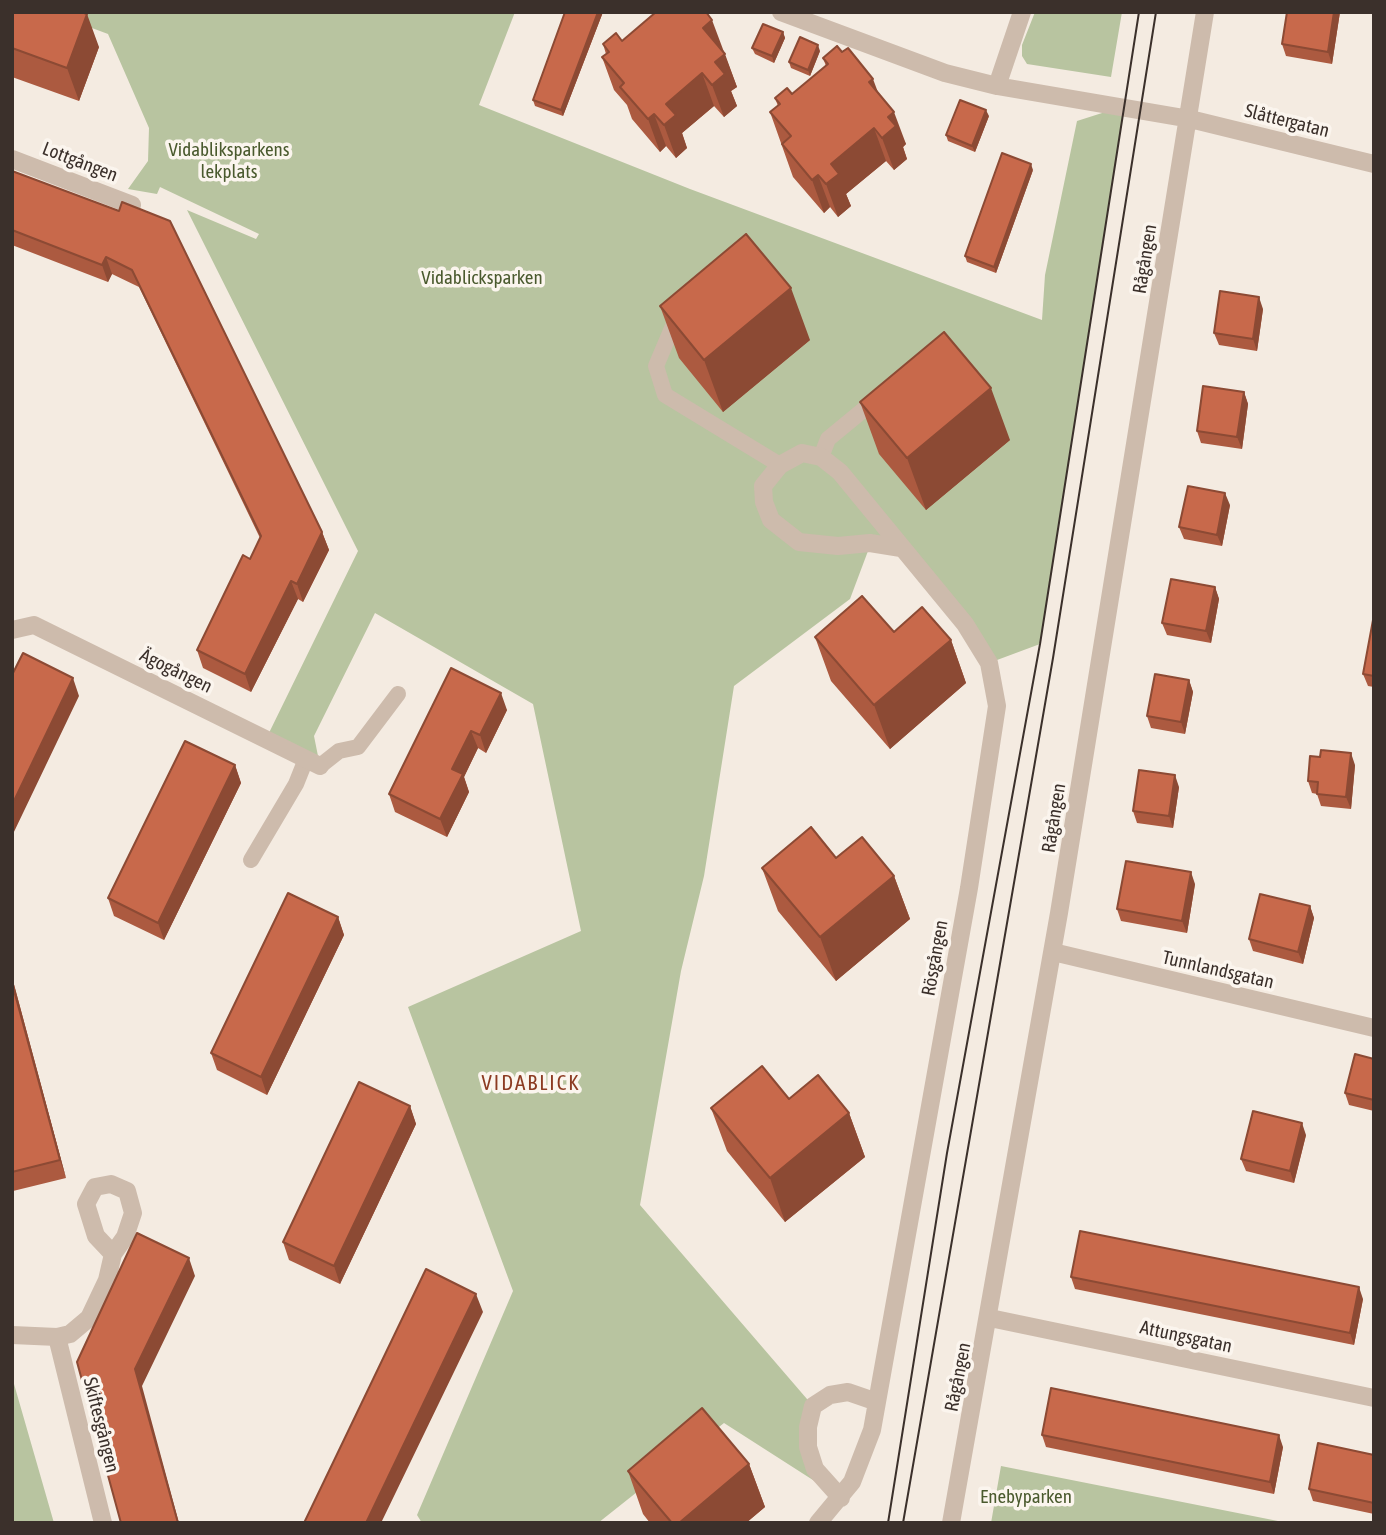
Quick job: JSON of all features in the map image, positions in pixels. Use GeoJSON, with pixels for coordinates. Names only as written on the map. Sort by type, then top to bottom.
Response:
{"type":"FeatureCollection","features":[{"type":"Feature","properties":{"kind":"street"},"geometry":{"type":"LineString","coordinates":[[780,12],[945,73],[997,86],[1190,119]]}},
{"type":"Feature","properties":{"kind":"street"},"geometry":{"type":"LineString","coordinates":[[997,86],[1022,12]]}},
{"type":"Feature","properties":{"kind":"street","name":"Rågången"},"geometry":{"type":"LineString","coordinates":[[951,1523],[990,1318],[1053,952],[1190,119],[1205,12]]}},
{"type":"Feature","properties":{"kind":"street","name":"Slåttergatan"},"geometry":{"type":"LineString","coordinates":[[1190,119],[1374,163]]}},
{"type":"Feature","properties":{"kind":"street","name":"Lottgången"},"geometry":{"type":"LineString","coordinates":[[12,159],[132,205]]}},
{"type":"Feature","properties":{"kind":"street"},"geometry":{"type":"LineString","coordinates":[[821,457],[802,453],[780,465],[763,486],[764,502],[771,520],[799,542],[838,546],[870,543],[901,548]]}},
{"type":"Feature","properties":{"kind":"street","name":"Rösgången"},"geometry":{"type":"LineString","coordinates":[[818,1523],[852,1482],[877,1402],[969,888],[998,706],[989,663],[965,624],[901,548],[865,498],[821,457]]}},
{"type":"Feature","properties":{"kind":"street","name":"Ägogången"},"geometry":{"type":"LineString","coordinates":[[12,630],[34,625],[313,763]]}},
{"type":"Feature","properties":{"kind":"street","name":"Tunnlandsgatan"},"geometry":{"type":"LineString","coordinates":[[1053,952],[1374,1028]]}},
{"type":"Feature","properties":{"kind":"street"},"geometry":{"type":"LineString","coordinates":[[12,1335],[57,1337],[70,1334],[89,1318],[107,1280],[113,1254]]}},
{"type":"Feature","properties":{"kind":"street","name":"Attungsgatan"},"geometry":{"type":"LineString","coordinates":[[990,1318],[1374,1398]]}},
{"type":"Feature","properties":{"kind":"street","name":"Skiftesgången"},"geometry":{"type":"LineString","coordinates":[[57,1337],[103,1523]]}},
{"type":"Feature","properties":{"kind":"street"},"geometry":{"type":"LineString","coordinates":[[841,1498],[815,1469],[808,1427],[813,1406],[830,1395],[848,1392],[877,1402]]}},
{"type":"Feature","properties":{"kind":"lane"},"geometry":{"type":"LineString","coordinates":[[689,302],[680,309],[656,366],[665,395],[780,465]]}},
{"type":"Feature","properties":{"kind":"lane"},"geometry":{"type":"LineString","coordinates":[[821,457],[828,439],[888,390]]}},
{"type":"Feature","properties":{"kind":"lane"},"geometry":{"type":"LineString","coordinates":[[251,860],[296,784],[313,763],[339,751],[358,747],[398,694]]}},
{"type":"Feature","properties":{"kind":"green space"},"geometry":{"type":"Polygon","coordinates":[[[49,12],[515,12],[479,105],[690,189],[1042,320],[1045,275],[1077,121],[1124,106],[1040,644],[989,663],[901,548],[871,543],[850,599],[734,686],[704,876],[681,971],[640,1205],[813,1406],[808,1447],[841,1498],[724,1423],[598,1523],[422,1523],[417,1515],[513,1291],[408,1007],[581,931],[533,704],[375,613],[314,736],[320,766],[266,739],[358,551],[187,210],[256,239],[259,234],[160,187],[157,194],[128,189],[148,161],[149,128],[108,34],[49,12]]]}},
{"type":"Feature","properties":{"kind":"green space"},"geometry":{"type":"Polygon","coordinates":[[[1035,12],[1122,12],[1111,77],[1027,64],[1022,56],[1022,45],[1035,12]]]}},
{"type":"Feature","properties":{"kind":"green space"},"geometry":{"type":"Polygon","coordinates":[[[12,1377],[54,1523],[12,1523],[12,1377]]]}},
{"type":"Feature","properties":{"kind":"green space","name":"Enebyparken"},"geometry":{"type":"Polygon","coordinates":[[[1001,1466],[1288,1523],[991,1523],[1001,1466]]]}},
{"type":"Feature","properties":{"kind":"building"},"geometry":{"type":"Polygon","coordinates":[[[12,12],[87,14],[67,68],[12,48],[12,12]]]}},
{"type":"Feature","properties":{"kind":"building"},"geometry":{"type":"Polygon","coordinates":[[[565,12],[598,12],[561,110],[533,100],[565,12]]]}},
{"type":"Feature","properties":{"kind":"building"},"geometry":{"type":"Polygon","coordinates":[[[656,12],[706,12],[712,20],[703,28],[725,54],[715,62],[725,74],[712,85],[702,73],[666,104],[676,115],[664,125],[654,114],[648,119],[620,87],[624,83],[602,57],[609,52],[603,44],[616,33],[622,41],[656,12]]]}},
{"type":"Feature","properties":{"kind":"building"},"geometry":{"type":"Polygon","coordinates":[[[1287,12],[1334,12],[1328,52],[1282,44],[1287,12]]]}},
{"type":"Feature","properties":{"kind":"building"},"geometry":{"type":"Polygon","coordinates":[[[763,24],[783,32],[772,56],[752,48],[763,24]]]}},
{"type":"Feature","properties":{"kind":"building"},"geometry":{"type":"Polygon","coordinates":[[[800,37],[818,45],[808,70],[789,62],[800,37]]]}},
{"type":"Feature","properties":{"kind":"building"},"geometry":{"type":"Polygon","coordinates":[[[837,46],[842,52],[848,48],[873,79],[869,82],[894,112],[888,117],[896,126],[882,138],[874,128],[831,164],[839,174],[826,184],[818,175],[812,180],[782,144],[791,136],[770,112],[780,104],[775,98],[787,88],[792,94],[828,64],[823,58],[837,46]]]}},
{"type":"Feature","properties":{"kind":"building"},"geometry":{"type":"Polygon","coordinates":[[[960,100],[986,110],[972,146],[946,135],[960,100]]]}},
{"type":"Feature","properties":{"kind":"building"},"geometry":{"type":"Polygon","coordinates":[[[1002,153],[1031,164],[994,267],[965,256],[1002,153]]]}},
{"type":"Feature","properties":{"kind":"building"},"geometry":{"type":"Polygon","coordinates":[[[12,171],[119,211],[122,202],[170,221],[322,532],[297,584],[291,581],[245,674],[197,650],[243,555],[250,559],[261,536],[132,270],[106,257],[102,265],[12,230],[12,171]]]}},
{"type":"Feature","properties":{"kind":"building"},"geometry":{"type":"Polygon","coordinates":[[[746,234],[791,288],[704,360],[660,306],[746,234]]]}},
{"type":"Feature","properties":{"kind":"building"},"geometry":{"type":"Polygon","coordinates":[[[1220,291],[1259,297],[1253,339],[1214,333],[1220,291]]]}},
{"type":"Feature","properties":{"kind":"building"},"geometry":{"type":"Polygon","coordinates":[[[944,332],[991,388],[907,458],[860,402],[944,332]]]}},
{"type":"Feature","properties":{"kind":"building"},"geometry":{"type":"Polygon","coordinates":[[[1203,386],[1244,392],[1237,437],[1197,431],[1203,386]]]}},
{"type":"Feature","properties":{"kind":"building"},"geometry":{"type":"Polygon","coordinates":[[[1188,486],[1225,493],[1217,535],[1179,527],[1188,486]]]}},
{"type":"Feature","properties":{"kind":"building"},"geometry":{"type":"Polygon","coordinates":[[[1171,579],[1215,587],[1206,631],[1162,623],[1171,579]]]}},
{"type":"Feature","properties":{"kind":"building"},"geometry":{"type":"Polygon","coordinates":[[[862,596],[894,632],[922,607],[951,640],[874,705],[815,637],[862,596]]]}},
{"type":"Feature","properties":{"kind":"building"},"geometry":{"type":"Polygon","coordinates":[[[1374,620],[1374,676],[1363,674],[1374,620]]]}},
{"type":"Feature","properties":{"kind":"building"},"geometry":{"type":"Polygon","coordinates":[[[23,653],[73,678],[12,805],[12,675],[23,653]]]}},
{"type":"Feature","properties":{"kind":"building"},"geometry":{"type":"Polygon","coordinates":[[[451,668],[501,693],[480,735],[471,731],[452,769],[463,774],[440,819],[389,794],[451,668]]]}},
{"type":"Feature","properties":{"kind":"building"},"geometry":{"type":"Polygon","coordinates":[[[1155,674],[1189,680],[1181,722],[1147,716],[1155,674]]]}},
{"type":"Feature","properties":{"kind":"building"},"geometry":{"type":"Polygon","coordinates":[[[185,741],[235,765],[158,923],[108,898],[185,741]]]}},
{"type":"Feature","properties":{"kind":"building"},"geometry":{"type":"Polygon","coordinates":[[[1321,750],[1351,753],[1346,797],[1317,794],[1318,782],[1308,781],[1310,756],[1320,757],[1321,750]]]}},
{"type":"Feature","properties":{"kind":"building"},"geometry":{"type":"Polygon","coordinates":[[[1139,770],[1175,775],[1169,816],[1133,811],[1139,770]]]}},
{"type":"Feature","properties":{"kind":"building"},"geometry":{"type":"Polygon","coordinates":[[[811,827],[836,858],[862,837],[894,876],[820,937],[762,868],[811,827]]]}},
{"type":"Feature","properties":{"kind":"building"},"geometry":{"type":"Polygon","coordinates":[[[1126,861],[1191,872],[1182,921],[1117,909],[1126,861]]]}},
{"type":"Feature","properties":{"kind":"building"},"geometry":{"type":"Polygon","coordinates":[[[288,893],[338,917],[261,1077],[211,1053],[288,893]]]}},
{"type":"Feature","properties":{"kind":"building"},"geometry":{"type":"Polygon","coordinates":[[[1260,894],[1310,906],[1298,952],[1249,939],[1260,894]]]}},
{"type":"Feature","properties":{"kind":"building"},"geometry":{"type":"Polygon","coordinates":[[[12,983],[60,1160],[12,1172],[12,983]]]}},
{"type":"Feature","properties":{"kind":"building"},"geometry":{"type":"Polygon","coordinates":[[[1355,1054],[1374,1059],[1374,1100],[1345,1093],[1355,1054]]]}},
{"type":"Feature","properties":{"kind":"building"},"geometry":{"type":"Polygon","coordinates":[[[762,1066],[789,1099],[818,1075],[849,1113],[770,1178],[711,1108],[762,1066]]]}},
{"type":"Feature","properties":{"kind":"building"},"geometry":{"type":"Polygon","coordinates":[[[359,1082],[410,1106],[334,1266],[283,1242],[359,1082]]]}},
{"type":"Feature","properties":{"kind":"building"},"geometry":{"type":"Polygon","coordinates":[[[1253,1111],[1302,1123],[1290,1171],[1241,1159],[1253,1111]]]}},
{"type":"Feature","properties":{"kind":"building"},"geometry":{"type":"Polygon","coordinates":[[[1080,1231],[1359,1287],[1350,1333],[1071,1277],[1080,1231]]]}},
{"type":"Feature","properties":{"kind":"building"},"geometry":{"type":"Polygon","coordinates":[[[137,1233],[189,1258],[135,1369],[178,1523],[121,1523],[77,1362],[137,1233]]]}},
{"type":"Feature","properties":{"kind":"building"},"geometry":{"type":"Polygon","coordinates":[[[426,1269],[476,1294],[366,1523],[304,1523],[426,1269]]]}},
{"type":"Feature","properties":{"kind":"building"},"geometry":{"type":"Polygon","coordinates":[[[1051,1388],[1279,1435],[1270,1482],[1042,1435],[1051,1388]]]}},
{"type":"Feature","properties":{"kind":"building"},"geometry":{"type":"Polygon","coordinates":[[[702,1408],[749,1464],[679,1523],[672,1523],[628,1471],[702,1408]]]}},
{"type":"Feature","properties":{"kind":"building"},"geometry":{"type":"Polygon","coordinates":[[[1318,1443],[1374,1455],[1374,1503],[1309,1489],[1318,1443]]]}},
{"type":"Feature","properties":{"kind":"tram line"},"geometry":{"type":"LineString","coordinates":[[888,1523],[947,1153],[1040,644],[1139,12]]}},
{"type":"Feature","properties":{"kind":"tram line"},"geometry":{"type":"LineString","coordinates":[[903,1523],[1053,658],[1156,12]]}},
{"type":"Feature","properties":{"kind":"district","name":"VIDABLICK"},"geometry":{"type":"Point","coordinates":[531,1083]}},
{"type":"Feature","properties":{"kind":"park label","name":"Vidabliksparkens lekplats"},"geometry":{"type":"Point","coordinates":[229,161]}},
{"type":"Feature","properties":{"kind":"park label","name":"Vidablicksparken"},"geometry":{"type":"Point","coordinates":[482,278]}}]}
